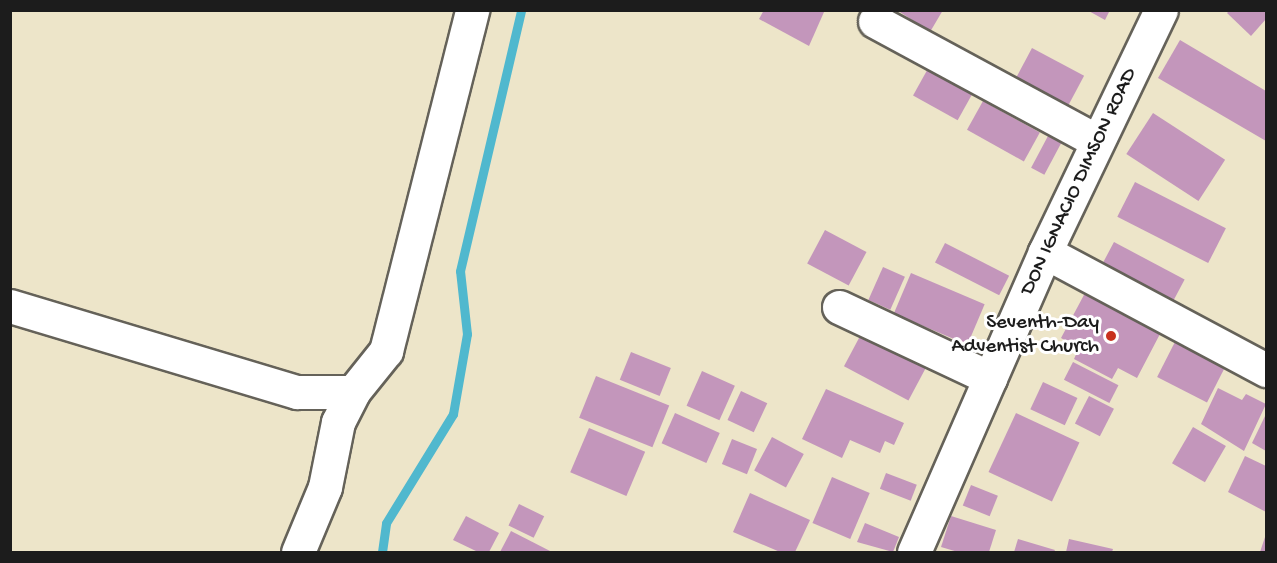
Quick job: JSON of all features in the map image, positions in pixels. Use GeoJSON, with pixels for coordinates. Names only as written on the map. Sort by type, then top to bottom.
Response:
{"type":"FeatureCollection","features":[{"type":"Feature","properties":{"kind":"street"},"geometry":{"type":"LineString","coordinates":[[298,552],[325,487],[338,422],[353,392],[386,351],[472,10]]}},
{"type":"Feature","properties":{"kind":"street","name":"DON IGNACIO DIMSON ROAD"},"geometry":{"type":"LineString","coordinates":[[914,552],[1045,252],[1161,10]]}},
{"type":"Feature","properties":{"kind":"street"},"geometry":{"type":"LineString","coordinates":[[875,21],[1097,141]]}},
{"type":"Feature","properties":{"kind":"street"},"geometry":{"type":"LineString","coordinates":[[1045,252],[1266,370]]}},
{"type":"Feature","properties":{"kind":"street"},"geometry":{"type":"LineString","coordinates":[[10,306],[297,392],[353,392]]}},
{"type":"Feature","properties":{"kind":"street"},"geometry":{"type":"LineString","coordinates":[[838,307],[990,378]]}},
{"type":"Feature","properties":{"kind":"building"},"geometry":{"type":"Polygon","coordinates":[[[764,10],[821,10],[824,12],[809,46],[759,19],[764,10]]]}},
{"type":"Feature","properties":{"kind":"building"},"geometry":{"type":"Polygon","coordinates":[[[897,10],[943,10],[930,32],[897,10]]]}},
{"type":"Feature","properties":{"kind":"building"},"geometry":{"type":"Polygon","coordinates":[[[1087,10],[1110,10],[1105,20],[1087,10]]]}},
{"type":"Feature","properties":{"kind":"building"},"geometry":{"type":"Polygon","coordinates":[[[1230,10],[1266,10],[1266,19],[1251,36],[1227,13],[1230,10]]]}},
{"type":"Feature","properties":{"kind":"building"},"geometry":{"type":"Polygon","coordinates":[[[1180,40],[1266,91],[1266,141],[1158,78],[1180,40]]]}},
{"type":"Feature","properties":{"kind":"building"},"geometry":{"type":"Polygon","coordinates":[[[1032,48],[1084,76],[1067,107],[1015,80],[1032,48]]]}},
{"type":"Feature","properties":{"kind":"building"},"geometry":{"type":"Polygon","coordinates":[[[930,65],[975,90],[958,120],[913,96],[930,65]]]}},
{"type":"Feature","properties":{"kind":"building"},"geometry":{"type":"Polygon","coordinates":[[[983,101],[1040,133],[1024,161],[967,130],[983,101]]]}},
{"type":"Feature","properties":{"kind":"building"},"geometry":{"type":"Polygon","coordinates":[[[1153,113],[1225,160],[1198,201],[1126,154],[1153,113]]]}},
{"type":"Feature","properties":{"kind":"building"},"geometry":{"type":"Polygon","coordinates":[[[1048,136],[1061,143],[1044,175],[1031,168],[1048,136]]]}},
{"type":"Feature","properties":{"kind":"building"},"geometry":{"type":"Polygon","coordinates":[[[1135,182],[1226,228],[1208,263],[1117,217],[1135,182]]]}},
{"type":"Feature","properties":{"kind":"building"},"geometry":{"type":"Polygon","coordinates":[[[825,230],[866,252],[849,286],[807,264],[825,230]]]}},
{"type":"Feature","properties":{"kind":"building"},"geometry":{"type":"Polygon","coordinates":[[[1114,242],[1185,280],[1167,313],[1096,276],[1114,242]]]}},
{"type":"Feature","properties":{"kind":"building"},"geometry":{"type":"Polygon","coordinates":[[[945,243],[1009,276],[999,295],[935,263],[945,243]]]}},
{"type":"Feature","properties":{"kind":"building"},"geometry":{"type":"Polygon","coordinates":[[[883,267],[905,277],[890,310],[868,300],[883,267]]]}},
{"type":"Feature","properties":{"kind":"building"},"geometry":{"type":"Polygon","coordinates":[[[911,273],[985,304],[967,345],[894,314],[911,273]]]}},
{"type":"Feature","properties":{"kind":"building","name":"Seventh-Day Adventist Church"},"geometry":{"type":"Polygon","coordinates":[[[1085,293],[1160,334],[1137,378],[1118,368],[1112,379],[1074,359],[1079,348],[1061,338],[1085,293]]]}},
{"type":"Feature","properties":{"kind":"building"},"geometry":{"type":"Polygon","coordinates":[[[867,323],[931,357],[908,401],[844,366],[867,323]]]}},
{"type":"Feature","properties":{"kind":"building"},"geometry":{"type":"Polygon","coordinates":[[[1178,336],[1228,361],[1207,402],[1157,377],[1178,336]]]}},
{"type":"Feature","properties":{"kind":"building"},"geometry":{"type":"Polygon","coordinates":[[[631,352],[671,368],[660,396],[620,380],[631,352]]]}},
{"type":"Feature","properties":{"kind":"building"},"geometry":{"type":"Polygon","coordinates":[[[1073,362],[1118,385],[1109,403],[1064,380],[1073,362]]]}},
{"type":"Feature","properties":{"kind":"building"},"geometry":{"type":"Polygon","coordinates":[[[702,371],[735,386],[719,420],[687,406],[702,371]]]}},
{"type":"Feature","properties":{"kind":"building"},"geometry":{"type":"Polygon","coordinates":[[[596,376],[669,406],[652,447],[579,418],[596,376]]]}},
{"type":"Feature","properties":{"kind":"building"},"geometry":{"type":"Polygon","coordinates":[[[1043,382],[1077,398],[1065,425],[1030,409],[1043,382]]]}},
{"type":"Feature","properties":{"kind":"building"},"geometry":{"type":"Polygon","coordinates":[[[1218,388],[1242,400],[1246,394],[1266,404],[1244,451],[1201,424],[1218,388]]]}},
{"type":"Feature","properties":{"kind":"building"},"geometry":{"type":"Polygon","coordinates":[[[826,389],[904,423],[894,445],[885,441],[880,453],[850,440],[842,458],[802,439],[826,389]]]}},
{"type":"Feature","properties":{"kind":"building"},"geometry":{"type":"Polygon","coordinates":[[[741,391],[767,403],[754,432],[727,420],[741,391]]]}},
{"type":"Feature","properties":{"kind":"building"},"geometry":{"type":"Polygon","coordinates":[[[1089,396],[1114,409],[1100,436],[1075,424],[1089,396]]]}},
{"type":"Feature","properties":{"kind":"building"},"geometry":{"type":"Polygon","coordinates":[[[675,413],[720,433],[706,463],[662,443],[675,413]]]}},
{"type":"Feature","properties":{"kind":"building"},"geometry":{"type":"Polygon","coordinates":[[[1016,413],[1079,443],[1052,501],[989,472],[1016,413]]]}},
{"type":"Feature","properties":{"kind":"building"},"geometry":{"type":"Polygon","coordinates":[[[1266,414],[1266,451],[1252,443],[1266,414]]]}},
{"type":"Feature","properties":{"kind":"building"},"geometry":{"type":"Polygon","coordinates":[[[1193,427],[1226,446],[1205,482],[1172,463],[1193,427]]]}},
{"type":"Feature","properties":{"kind":"building"},"geometry":{"type":"Polygon","coordinates":[[[589,428],[645,452],[626,496],[570,472],[589,428]]]}},
{"type":"Feature","properties":{"kind":"building"},"geometry":{"type":"Polygon","coordinates":[[[772,437],[804,454],[786,487],[754,471],[772,437]]]}},
{"type":"Feature","properties":{"kind":"building"},"geometry":{"type":"Polygon","coordinates":[[[732,439],[757,449],[747,474],[722,464],[732,439]]]}},
{"type":"Feature","properties":{"kind":"building"},"geometry":{"type":"Polygon","coordinates":[[[1245,456],[1266,466],[1266,512],[1228,492],[1245,456]]]}},
{"type":"Feature","properties":{"kind":"building"},"geometry":{"type":"Polygon","coordinates":[[[886,473],[917,485],[911,501],[880,489],[886,473]]]}},
{"type":"Feature","properties":{"kind":"building"},"geometry":{"type":"Polygon","coordinates":[[[832,477],[870,493],[850,539],[812,523],[832,477]]]}},
{"type":"Feature","properties":{"kind":"building"},"geometry":{"type":"Polygon","coordinates":[[[971,485],[998,496],[990,516],[963,505],[971,485]]]}},
{"type":"Feature","properties":{"kind":"building"},"geometry":{"type":"Polygon","coordinates":[[[750,493],[810,520],[795,552],[780,552],[733,532],[750,493]]]}},
{"type":"Feature","properties":{"kind":"building"},"geometry":{"type":"Polygon","coordinates":[[[519,504],[544,516],[534,538],[508,526],[519,504]]]}},
{"type":"Feature","properties":{"kind":"building"},"geometry":{"type":"Polygon","coordinates":[[[466,516],[499,533],[489,552],[478,552],[453,540],[466,516]]]}},
{"type":"Feature","properties":{"kind":"building"},"geometry":{"type":"Polygon","coordinates":[[[951,516],[996,530],[989,552],[958,552],[941,547],[951,516]]]}},
{"type":"Feature","properties":{"kind":"building"},"geometry":{"type":"Polygon","coordinates":[[[865,523],[899,537],[893,552],[857,542],[865,523]]]}},
{"type":"Feature","properties":{"kind":"building"},"geometry":{"type":"Polygon","coordinates":[[[511,531],[552,552],[500,552],[511,531]]]}},
{"type":"Feature","properties":{"kind":"building"},"geometry":{"type":"Polygon","coordinates":[[[1266,534],[1266,552],[1260,552],[1266,534]]]}},
{"type":"Feature","properties":{"kind":"building"},"geometry":{"type":"Polygon","coordinates":[[[1018,539],[1055,550],[1054,552],[1014,552],[1018,539]]]}},
{"type":"Feature","properties":{"kind":"building"},"geometry":{"type":"Polygon","coordinates":[[[1069,539],[1113,549],[1112,552],[1066,552],[1069,539]]]}},
{"type":"Feature","properties":{"kind":"waterway"},"geometry":{"type":"LineString","coordinates":[[382,552],[386,523],[453,414],[467,334],[460,271],[521,10]]}},
{"type":"Feature","properties":{"kind":"place","name":"Seventh-Day Adventist Church"},"geometry":{"type":"Point","coordinates":[1111,336]}}]}
